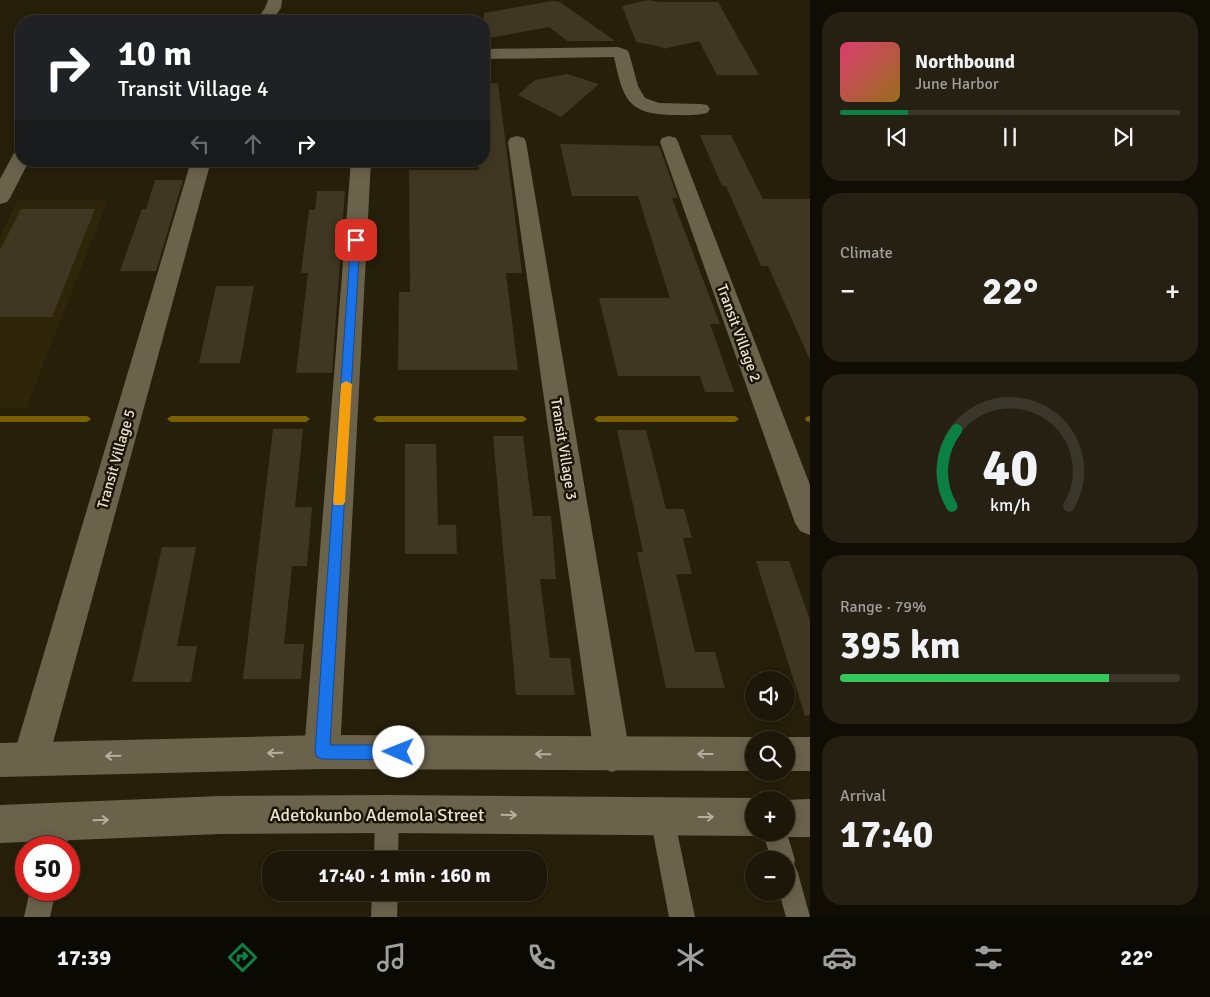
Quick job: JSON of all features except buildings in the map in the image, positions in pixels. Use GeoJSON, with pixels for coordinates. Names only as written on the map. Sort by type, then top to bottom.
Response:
{"type":"FeatureCollection","features":[{"type":"Feature","properties":{"kind":"street"},"geometry":{"type":"LineString","coordinates":[[268,15],[273,8],[275,0]]}},
{"type":"Feature","properties":{"kind":"street"},"geometry":{"type":"LineString","coordinates":[[490,54],[618,52],[621,53],[631,87],[639,102],[654,108],[700,109]]}},
{"type":"Feature","properties":{"kind":"street","name":"Transit Village 3"},"geometry":{"type":"LineString","coordinates":[[516,142],[612,755]]}},
{"type":"Feature","properties":{"kind":"street","name":"Transit Village 2"},"geometry":{"type":"LineString","coordinates":[[669,142],[810,523]]}},
{"type":"Feature","properties":{"kind":"street"},"geometry":{"type":"LineString","coordinates":[[0,198],[16,167]]}},
{"type":"Feature","properties":{"kind":"street","name":"Transit Village 5"},"geometry":{"type":"LineString","coordinates":[[16,758],[199,167]]}},
{"type":"Feature","properties":{"kind":"street"},"geometry":{"type":"LineString","coordinates":[[322,752],[361,167]]}},
{"type":"Feature","properties":{"kind":"street"},"geometry":{"type":"LineString","coordinates":[[16,758],[322,752],[612,755],[745,754]]}},
{"type":"Feature","properties":{"kind":"street"},"geometry":{"type":"LineString","coordinates":[[795,754],[810,754]]}},
{"type":"Feature","properties":{"kind":"street","name":"Adetokunbo Ademola Street"},"geometry":{"type":"LineString","coordinates":[[0,824],[57,835],[220,815],[387,814],[745,817]]}},
{"type":"Feature","properties":{"kind":"street"},"geometry":{"type":"LineString","coordinates":[[795,818],[810,818]]}},
{"type":"Feature","properties":{"kind":"lane"},"geometry":{"type":"LineString","coordinates":[[386,851],[387,814]]}},
{"type":"Feature","properties":{"kind":"lane"},"geometry":{"type":"LineString","coordinates":[[662,817],[682,917]]}},
{"type":"Feature","properties":{"kind":"lane"},"geometry":{"type":"LineString","coordinates":[[37,917],[41,901]]}},
{"type":"Feature","properties":{"kind":"lane"},"geometry":{"type":"LineString","coordinates":[[384,917],[385,901]]}},
{"type":"Feature","properties":{"kind":"lane"},"geometry":{"type":"LineString","coordinates":[[794,901],[799,917]]}},
{"type":"Feature","properties":{"kind":"shaded area"},"geometry":{"type":"Polygon","coordinates":[[[18,200],[108,200],[26,408],[0,408],[0,236],[18,200]]]}},
{"type":"Feature","properties":{"kind":"waterway"},"geometry":{"type":"LineString","coordinates":[[0,419],[87,419]]}},
{"type":"Feature","properties":{"kind":"waterway"},"geometry":{"type":"LineString","coordinates":[[171,419],[306,419]]}},
{"type":"Feature","properties":{"kind":"waterway"},"geometry":{"type":"LineString","coordinates":[[377,419],[523,419]]}},
{"type":"Feature","properties":{"kind":"waterway"},"geometry":{"type":"LineString","coordinates":[[598,419],[735,419]]}},
{"type":"Feature","properties":{"kind":"slow traffic"},"geometry":{"type":"LineString","coordinates":[[339,502],[346,384]]}},
{"type":"Feature","properties":{"kind":"route"},"geometry":{"type":"LineString","coordinates":[[356,240],[322,752],[399,752]]}}]}
